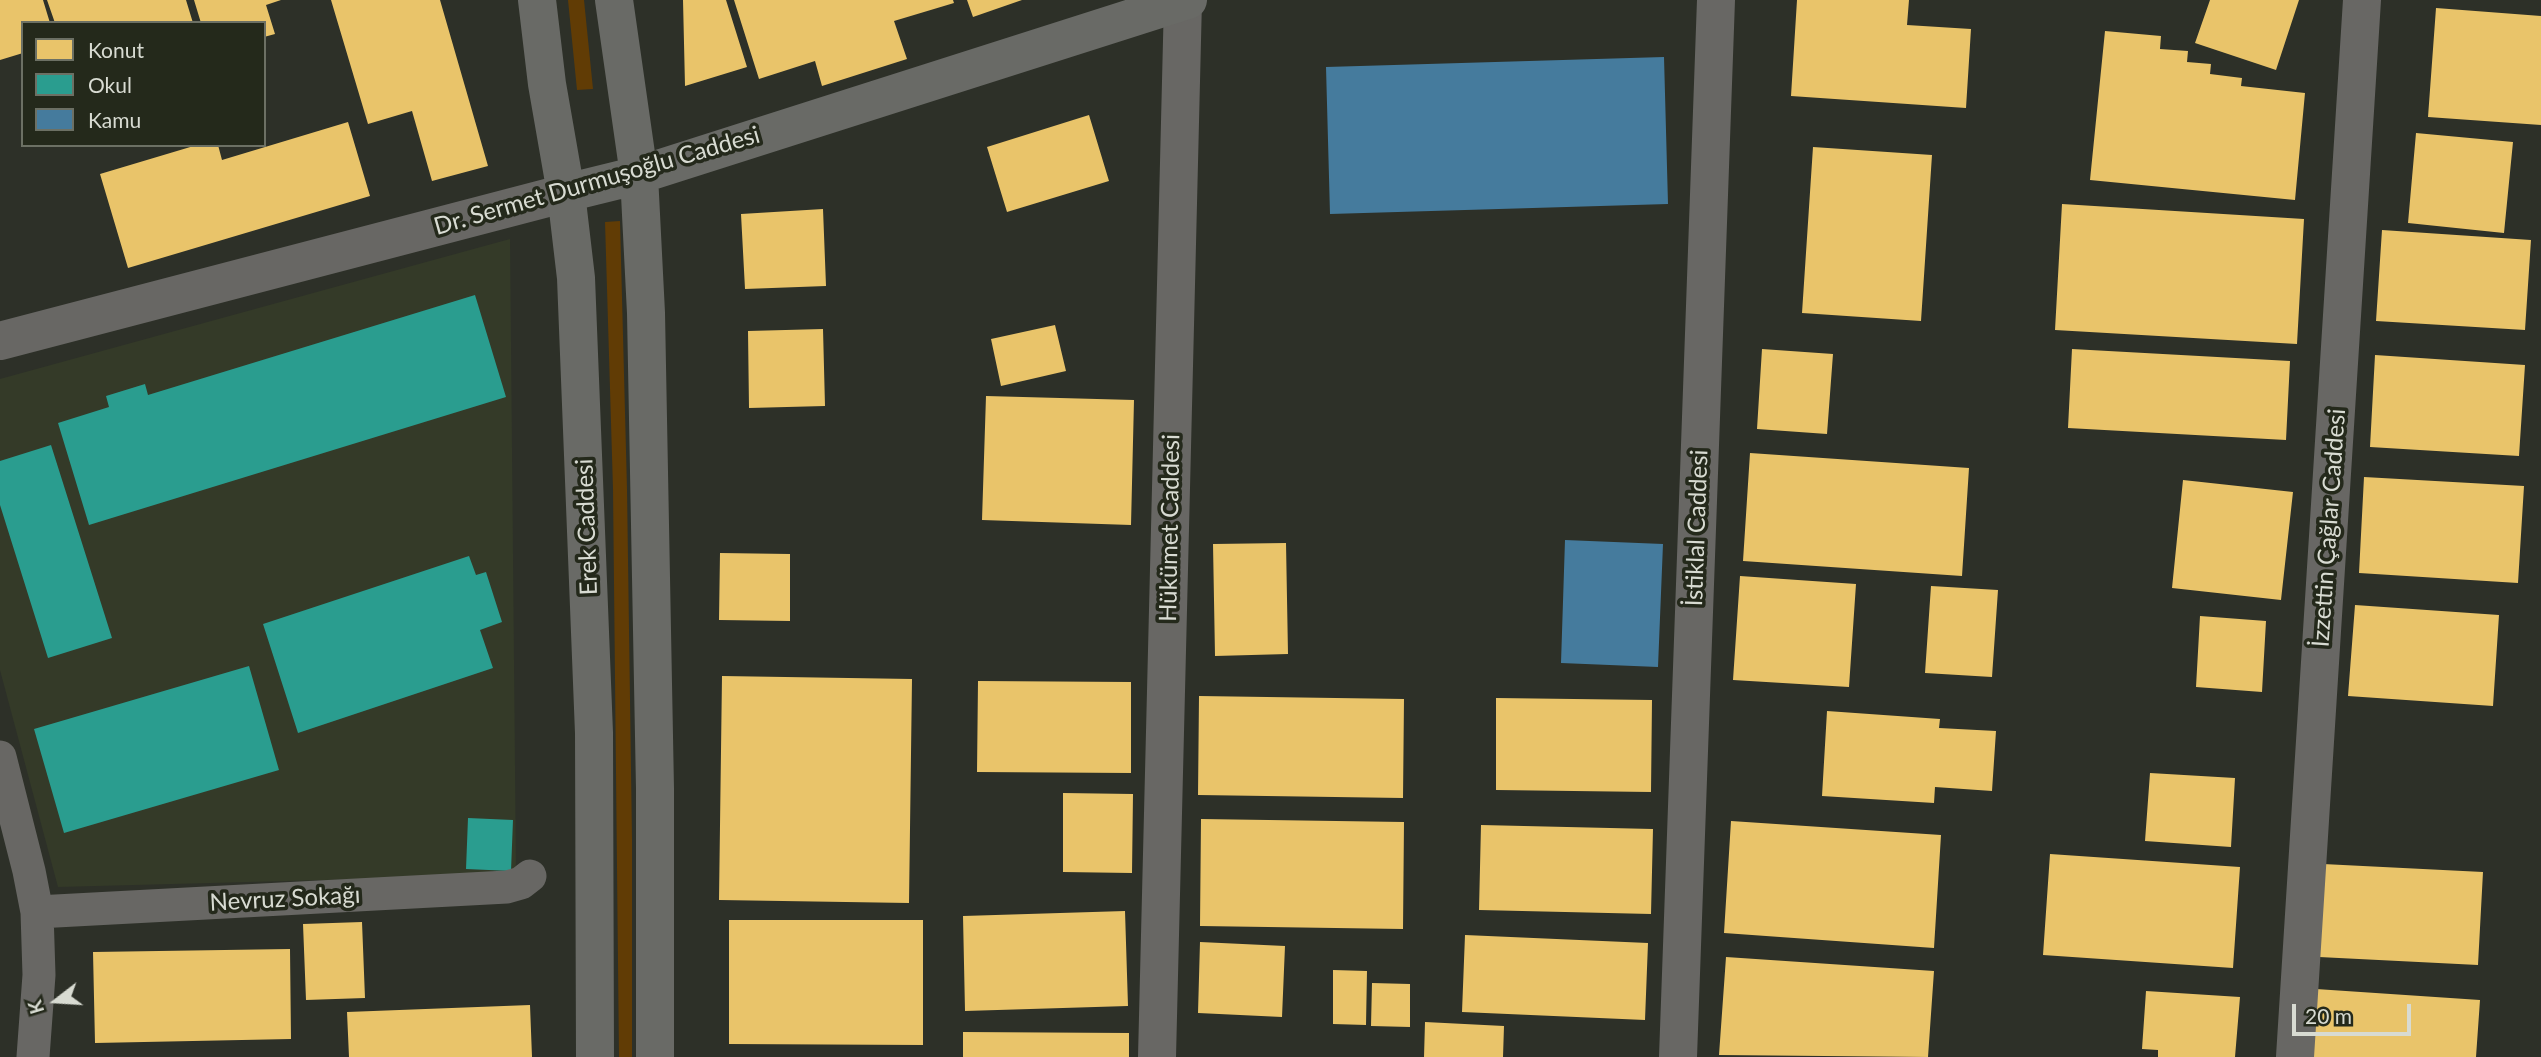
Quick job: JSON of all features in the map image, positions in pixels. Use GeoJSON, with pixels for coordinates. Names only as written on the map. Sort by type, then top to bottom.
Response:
{"type":"FeatureCollection","features":[{"type":"Feature","properties":{"kind":"main road","name":"Erek Caddesi"},"geometry":{"type":"LineString","coordinates":[[537,0],[576,278],[594,733],[595,1057]]}},
{"type":"Feature","properties":{"kind":"main road"},"geometry":{"type":"LineString","coordinates":[[614,0],[639,175],[646,313],[655,775],[656,1057]]}},
{"type":"Feature","properties":{"kind":"main road","name":"Dr. Sermet Durmuşoğlu Caddesi"},"geometry":{"type":"LineString","coordinates":[[566,193],[639,175],[1184,1]]}},
{"type":"Feature","properties":{"kind":"street","name":"İstiklal Caddesi"},"geometry":{"type":"LineString","coordinates":[[1678,1057],[1716,0]]}},
{"type":"Feature","properties":{"kind":"street","name":"İzzettin Çağlar Caddesi"},"geometry":{"type":"LineString","coordinates":[[2295,1057],[2362,0]]}},
{"type":"Feature","properties":{"kind":"street","name":"Hükümet Caddesi"},"geometry":{"type":"LineString","coordinates":[[1157,1057],[1184,1]]}},
{"type":"Feature","properties":{"kind":"street","name":"Dr. Sermet Durmuşoğlu Caddesi"},"geometry":{"type":"LineString","coordinates":[[0,341],[566,193]]}},
{"type":"Feature","properties":{"kind":"street"},"geometry":{"type":"LineString","coordinates":[[0,757],[37,912],[39,975],[33,1057]]}},
{"type":"Feature","properties":{"kind":"street","name":"Nevruz Sokağı"},"geometry":{"type":"LineString","coordinates":[[37,912],[507,887],[522,883],[530,876]]}},
{"type":"Feature","properties":{"kind":"shaded area"},"geometry":{"type":"Polygon","coordinates":[[[568,0],[584,0],[593,89],[577,90],[568,0]]]}},
{"type":"Feature","properties":{"kind":"shaded area"},"geometry":{"type":"Polygon","coordinates":[[[620,221],[627,489],[632,1057],[619,1057],[613,489],[605,222],[620,221]]]}},
{"type":"Feature","properties":{"kind":"shaded area"},"geometry":{"type":"Polygon","coordinates":[[[510,239],[516,875],[58,887],[0,670],[0,379],[510,239]]]}},
{"type":"Feature","properties":{"kind":"building: Konut"},"geometry":{"type":"Polygon","coordinates":[[[0,0],[43,0],[49,21],[21,21],[21,54],[0,60],[0,0]]]}},
{"type":"Feature","properties":{"kind":"building: Konut"},"geometry":{"type":"Polygon","coordinates":[[[47,0],[186,0],[192,21],[54,21],[47,0]]]}},
{"type":"Feature","properties":{"kind":"building: Konut"},"geometry":{"type":"Polygon","coordinates":[[[194,0],[281,0],[266,5],[275,34],[266,36],[266,21],[200,21],[194,0]]]}},
{"type":"Feature","properties":{"kind":"building: Konut"},"geometry":{"type":"Polygon","coordinates":[[[331,0],[440,0],[488,166],[432,181],[412,111],[368,124],[331,0]]]}},
{"type":"Feature","properties":{"kind":"building: Konut"},"geometry":{"type":"Polygon","coordinates":[[[683,0],[726,0],[747,67],[685,86],[683,0]]]}},
{"type":"Feature","properties":{"kind":"building: Konut"},"geometry":{"type":"Polygon","coordinates":[[[734,0],[953,0],[954,3],[894,21],[907,59],[822,86],[815,61],[759,79],[734,0]]]}},
{"type":"Feature","properties":{"kind":"building: Konut"},"geometry":{"type":"Polygon","coordinates":[[[967,0],[1022,0],[973,17],[967,0]]]}},
{"type":"Feature","properties":{"kind":"building: Konut"},"geometry":{"type":"Polygon","coordinates":[[[1797,0],[1909,0],[1907,25],[1971,29],[1966,108],[1791,96],[1797,0]]]}},
{"type":"Feature","properties":{"kind":"building: Konut"},"geometry":{"type":"Polygon","coordinates":[[[2210,0],[2299,0],[2276,70],[2195,43],[2210,0]]]}},
{"type":"Feature","properties":{"kind":"building: Konut"},"geometry":{"type":"Polygon","coordinates":[[[2436,8],[2541,16],[2541,125],[2428,117],[2436,8]]]}},
{"type":"Feature","properties":{"kind":"building: Konut"},"geometry":{"type":"Polygon","coordinates":[[[2105,31],[2161,36],[2160,49],[2188,51],[2187,62],[2211,64],[2210,74],[2242,78],[2241,86],[2305,93],[2295,200],[2090,180],[2105,31]]]}},
{"type":"Feature","properties":{"kind":"building: Konut"},"geometry":{"type":"Polygon","coordinates":[[[1089,115],[1109,181],[1007,212],[987,147],[1089,115]]]}},
{"type":"Feature","properties":{"kind":"building: Konut"},"geometry":{"type":"Polygon","coordinates":[[[348,122],[370,196],[128,268],[100,174],[190,147],[219,147],[222,160],[348,122]]]}},
{"type":"Feature","properties":{"kind":"building: Konut"},"geometry":{"type":"Polygon","coordinates":[[[2416,133],[2513,142],[2504,233],[2408,223],[2416,133]]]}},
{"type":"Feature","properties":{"kind":"building: Konut"},"geometry":{"type":"Polygon","coordinates":[[[1813,147],[1932,155],[1921,321],[1802,313],[1813,147]]]}},
{"type":"Feature","properties":{"kind":"building: Konut"},"geometry":{"type":"Polygon","coordinates":[[[2062,204],[2304,219],[2297,344],[2055,330],[2062,204]]]}},
{"type":"Feature","properties":{"kind":"building: Konut"},"geometry":{"type":"Polygon","coordinates":[[[823,209],[826,286],[745,289],[741,214],[823,209]]]}},
{"type":"Feature","properties":{"kind":"building: Konut"},"geometry":{"type":"Polygon","coordinates":[[[2382,230],[2531,240],[2525,330],[2376,321],[2382,230]]]}},
{"type":"Feature","properties":{"kind":"building: Konut"},"geometry":{"type":"Polygon","coordinates":[[[1055,325],[1066,371],[1001,386],[991,339],[1055,325]]]}},
{"type":"Feature","properties":{"kind":"building: Konut"},"geometry":{"type":"Polygon","coordinates":[[[823,329],[825,406],[749,408],[748,331],[823,329]]]}},
{"type":"Feature","properties":{"kind":"building: Konut"},"geometry":{"type":"Polygon","coordinates":[[[1762,349],[1833,354],[1827,434],[1757,429],[1762,349]]]}},
{"type":"Feature","properties":{"kind":"building: Konut"},"geometry":{"type":"Polygon","coordinates":[[[2072,349],[2290,361],[2286,440],[2068,428],[2072,349]]]}},
{"type":"Feature","properties":{"kind":"building: Konut"},"geometry":{"type":"Polygon","coordinates":[[[2375,355],[2525,365],[2519,456],[2370,447],[2375,355]]]}},
{"type":"Feature","properties":{"kind":"building: Konut"},"geometry":{"type":"Polygon","coordinates":[[[986,396],[1134,400],[1131,525],[982,520],[986,396]]]}},
{"type":"Feature","properties":{"kind":"building: Konut"},"geometry":{"type":"Polygon","coordinates":[[[1750,453],[1969,468],[1962,576],[1743,561],[1750,453]]]}},
{"type":"Feature","properties":{"kind":"building: Konut"},"geometry":{"type":"Polygon","coordinates":[[[2364,477],[2524,486],[2518,583],[2359,573],[2364,477]]]}},
{"type":"Feature","properties":{"kind":"building: Konut"},"geometry":{"type":"Polygon","coordinates":[[[2183,480],[2293,492],[2281,600],[2172,588],[2183,480]]]}},
{"type":"Feature","properties":{"kind":"building: Konut"},"geometry":{"type":"Polygon","coordinates":[[[1286,543],[1288,654],[1215,656],[1213,544],[1286,543]]]}},
{"type":"Feature","properties":{"kind":"building: Konut"},"geometry":{"type":"Polygon","coordinates":[[[720,553],[790,554],[790,621],[719,620],[720,553]]]}},
{"type":"Feature","properties":{"kind":"building: Konut"},"geometry":{"type":"Polygon","coordinates":[[[1740,576],[1856,584],[1849,687],[1733,680],[1740,576]]]}},
{"type":"Feature","properties":{"kind":"building: Konut"},"geometry":{"type":"Polygon","coordinates":[[[1931,586],[1998,590],[1992,677],[1925,673],[1931,586]]]}},
{"type":"Feature","properties":{"kind":"building: Konut"},"geometry":{"type":"Polygon","coordinates":[[[2355,605],[2499,615],[2493,706],[2348,696],[2355,605]]]}},
{"type":"Feature","properties":{"kind":"building: Konut"},"geometry":{"type":"Polygon","coordinates":[[[2200,616],[2266,621],[2262,692],[2196,687],[2200,616]]]}},
{"type":"Feature","properties":{"kind":"building: Konut"},"geometry":{"type":"Polygon","coordinates":[[[722,676],[912,679],[909,903],[719,900],[722,676]]]}},
{"type":"Feature","properties":{"kind":"building: Konut"},"geometry":{"type":"Polygon","coordinates":[[[978,681],[1131,682],[1131,773],[977,772],[978,681]]]}},
{"type":"Feature","properties":{"kind":"building: Konut"},"geometry":{"type":"Polygon","coordinates":[[[1199,696],[1404,699],[1403,798],[1198,795],[1199,696]]]}},
{"type":"Feature","properties":{"kind":"building: Konut"},"geometry":{"type":"Polygon","coordinates":[[[1496,698],[1652,700],[1651,792],[1496,790],[1496,698]]]}},
{"type":"Feature","properties":{"kind":"building: Konut"},"geometry":{"type":"Polygon","coordinates":[[[1827,711],[1940,719],[1939,728],[1996,731],[1992,791],[1935,787],[1934,803],[1822,796],[1827,711]]]}},
{"type":"Feature","properties":{"kind":"building: Konut"},"geometry":{"type":"Polygon","coordinates":[[[2150,773],[2235,778],[2231,847],[2145,841],[2150,773]]]}},
{"type":"Feature","properties":{"kind":"building: Konut"},"geometry":{"type":"Polygon","coordinates":[[[1063,793],[1133,794],[1132,873],[1063,872],[1063,793]]]}},
{"type":"Feature","properties":{"kind":"building: Konut"},"geometry":{"type":"Polygon","coordinates":[[[1201,819],[1404,822],[1403,929],[1200,926],[1201,819]]]}},
{"type":"Feature","properties":{"kind":"building: Konut"},"geometry":{"type":"Polygon","coordinates":[[[1731,821],[1941,835],[1934,948],[1724,933],[1731,821]]]}},
{"type":"Feature","properties":{"kind":"building: Konut"},"geometry":{"type":"Polygon","coordinates":[[[1481,825],[1653,829],[1651,914],[1479,910],[1481,825]]]}},
{"type":"Feature","properties":{"kind":"building: Konut"},"geometry":{"type":"Polygon","coordinates":[[[2050,854],[2240,867],[2233,968],[2043,955],[2050,854]]]}},
{"type":"Feature","properties":{"kind":"building: Konut"},"geometry":{"type":"Polygon","coordinates":[[[2323,864],[2483,872],[2478,965],[2319,957],[2323,864]]]}},
{"type":"Feature","properties":{"kind":"building: Konut"},"geometry":{"type":"Polygon","coordinates":[[[1125,911],[1128,1006],[965,1011],[963,916],[1125,911]]]}},
{"type":"Feature","properties":{"kind":"building: Konut"},"geometry":{"type":"Polygon","coordinates":[[[729,920],[923,920],[923,1045],[729,1044],[729,920]]]}},
{"type":"Feature","properties":{"kind":"building: Konut"},"geometry":{"type":"Polygon","coordinates":[[[362,922],[365,998],[306,1000],[303,924],[362,922]]]}},
{"type":"Feature","properties":{"kind":"building: Konut"},"geometry":{"type":"Polygon","coordinates":[[[1465,935],[1648,943],[1645,1020],[1462,1012],[1465,935]]]}},
{"type":"Feature","properties":{"kind":"building: Konut"},"geometry":{"type":"Polygon","coordinates":[[[1200,942],[1285,946],[1282,1017],[1198,1013],[1200,942]]]}},
{"type":"Feature","properties":{"kind":"building: Konut"},"geometry":{"type":"Polygon","coordinates":[[[290,949],[291,1039],[95,1043],[93,952],[290,949]]]}},
{"type":"Feature","properties":{"kind":"building: Konut"},"geometry":{"type":"Polygon","coordinates":[[[1726,957],[1934,971],[1928,1057],[1719,1055],[1726,957]]]}},
{"type":"Feature","properties":{"kind":"building: Konut"},"geometry":{"type":"Polygon","coordinates":[[[1333,970],[1367,971],[1366,1025],[1333,1024],[1333,970]]]}},
{"type":"Feature","properties":{"kind":"building: Konut"},"geometry":{"type":"Polygon","coordinates":[[[1372,983],[1410,984],[1410,1027],[1371,1026],[1372,983]]]}},
{"type":"Feature","properties":{"kind":"building: Konut"},"geometry":{"type":"Polygon","coordinates":[[[2316,989],[2480,1000],[2476,1057],[2312,1057],[2316,989]]]}},
{"type":"Feature","properties":{"kind":"building: Konut"},"geometry":{"type":"Polygon","coordinates":[[[2146,991],[2240,997],[2235,1057],[2158,1057],[2158,1050],[2142,1049],[2146,991]]]}},
{"type":"Feature","properties":{"kind":"building: Konut"},"geometry":{"type":"Polygon","coordinates":[[[530,1005],[532,1057],[349,1057],[347,1012],[530,1005]]]}},
{"type":"Feature","properties":{"kind":"building: Konut"},"geometry":{"type":"Polygon","coordinates":[[[1425,1022],[1504,1026],[1503,1057],[1424,1057],[1425,1022]]]}},
{"type":"Feature","properties":{"kind":"building: Konut"},"geometry":{"type":"Polygon","coordinates":[[[963,1032],[1129,1033],[1129,1057],[963,1057],[963,1032]]]}},
{"type":"Feature","properties":{"kind":"building: Okul"},"geometry":{"type":"Polygon","coordinates":[[[475,295],[506,397],[89,525],[58,423],[109,407],[106,396],[145,384],[148,395],[475,295]]]}},
{"type":"Feature","properties":{"kind":"building: Okul"},"geometry":{"type":"Polygon","coordinates":[[[51,445],[112,638],[48,658],[0,505],[0,461],[51,445]]]}},
{"type":"Feature","properties":{"kind":"building: Okul"},"geometry":{"type":"Polygon","coordinates":[[[469,556],[476,575],[486,572],[502,622],[480,630],[493,668],[298,733],[263,624],[469,556]]]}},
{"type":"Feature","properties":{"kind":"building: Okul"},"geometry":{"type":"Polygon","coordinates":[[[249,666],[279,770],[64,833],[34,729],[249,666]]]}},
{"type":"Feature","properties":{"kind":"building: Okul"},"geometry":{"type":"Polygon","coordinates":[[[468,818],[513,820],[511,871],[466,869],[468,818]]]}},
{"type":"Feature","properties":{"kind":"building: Kamu"},"geometry":{"type":"Polygon","coordinates":[[[1664,57],[1668,204],[1330,214],[1326,67],[1664,57]]]}},
{"type":"Feature","properties":{"kind":"building: Kamu"},"geometry":{"type":"Polygon","coordinates":[[[1565,540],[1663,544],[1658,667],[1561,663],[1565,540]]]}}]}
